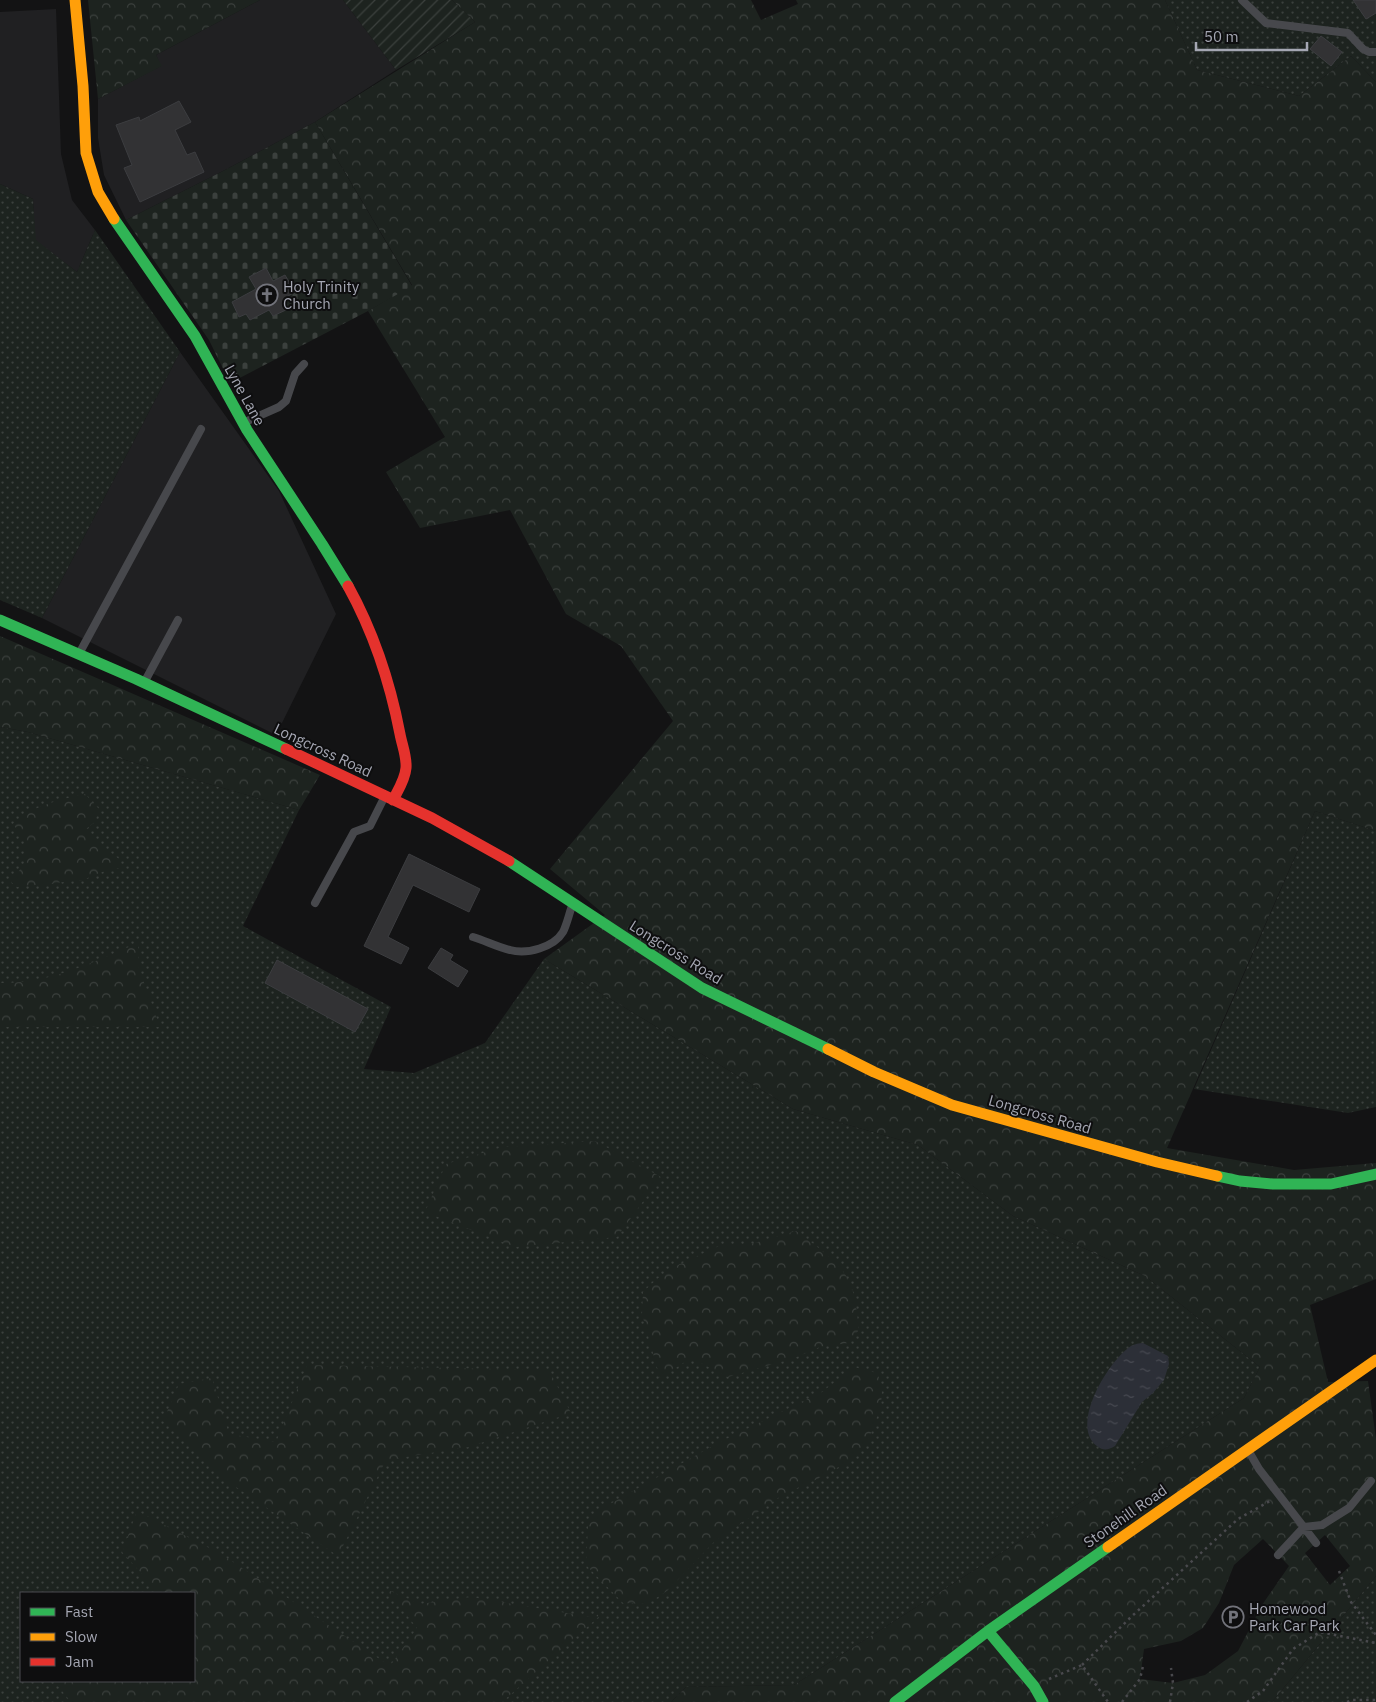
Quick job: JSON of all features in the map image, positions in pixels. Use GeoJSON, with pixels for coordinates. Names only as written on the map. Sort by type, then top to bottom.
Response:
{"type":"FeatureCollection","features":[{"type":"Feature","properties":{"kind":"street","name":"Lyne Lane"},"geometry":{"type":"LineString","coordinates":[[75,0],[83,86],[86,154],[98,192],[106,210],[186,321],[243,423],[311,525],[338,569],[362,614],[378,649],[388,681],[406,766],[404,779],[389,798]]}},
{"type":"Feature","properties":{"kind":"street","name":"Longcross Road"},"geometry":{"type":"LineString","coordinates":[[0,620],[144,683],[432,818],[502,856],[702,988],[874,1072],[952,1105],[1157,1162],[1240,1181],[1313,1185],[1331,1184],[1376,1174]]}},
{"type":"Feature","properties":{"kind":"street","name":"Stonehill Road"},"geometry":{"type":"LineString","coordinates":[[895,1702],[988,1631],[1376,1360]]}},
{"type":"Feature","properties":{"kind":"street"},"geometry":{"type":"LineString","coordinates":[[988,1631],[1034,1686],[1043,1702]]}},
{"type":"Feature","properties":{"kind":"lane"},"geometry":{"type":"LineString","coordinates":[[1242,0],[1266,23],[1348,34],[1363,49],[1368,52],[1376,52]]}},
{"type":"Feature","properties":{"kind":"lane"},"geometry":{"type":"LineString","coordinates":[[243,423],[279,407],[286,401],[295,374],[304,364]]}},
{"type":"Feature","properties":{"kind":"lane"},"geometry":{"type":"LineString","coordinates":[[79,654],[201,429]]}},
{"type":"Feature","properties":{"kind":"lane"},"geometry":{"type":"LineString","coordinates":[[144,683],[178,620]]}},
{"type":"Feature","properties":{"kind":"lane"},"geometry":{"type":"LineString","coordinates":[[315,903],[354,832],[370,826],[389,798]]}},
{"type":"Feature","properties":{"kind":"lane"},"geometry":{"type":"LineString","coordinates":[[473,937],[513,951],[543,947],[555,941],[562,933],[573,904]]}},
{"type":"Feature","properties":{"kind":"lane"},"geometry":{"type":"LineString","coordinates":[[1247,1449],[1279,1496],[1316,1543]]}},
{"type":"Feature","properties":{"kind":"lane"},"geometry":{"type":"LineString","coordinates":[[1278,1555],[1304,1528],[1322,1525],[1349,1508],[1370,1481]]}},
{"type":"Feature","properties":{"kind":"path"},"geometry":{"type":"LineString","coordinates":[[1034,1686],[1082,1665],[1131,1617],[1238,1519],[1279,1496]]}},
{"type":"Feature","properties":{"kind":"path"},"geometry":{"type":"LineString","coordinates":[[1339,1572],[1351,1602],[1376,1635]]}},
{"type":"Feature","properties":{"kind":"path"},"geometry":{"type":"LineString","coordinates":[[1247,1702],[1263,1691],[1293,1649],[1320,1632],[1376,1643]]}},
{"type":"Feature","properties":{"kind":"path"},"geometry":{"type":"LineString","coordinates":[[1082,1665],[1108,1702]]}},
{"type":"Feature","properties":{"kind":"path"},"geometry":{"type":"LineString","coordinates":[[1122,1702],[1140,1679],[1143,1666]]}},
{"type":"Feature","properties":{"kind":"path"},"geometry":{"type":"LineString","coordinates":[[1170,1702],[1173,1683],[1171,1668]]}},
{"type":"Feature","properties":{"kind":"path"},"geometry":{"type":"LineString","coordinates":[[1347,1702],[1352,1700],[1376,1700]]}},
{"type":"Feature","properties":{"kind":"shaded area"},"geometry":{"type":"Polygon","coordinates":[[[260,0],[343,0],[396,70],[315,122],[126,220],[104,175],[98,138],[98,99],[161,66],[156,55],[260,0]]]}},
{"type":"Feature","properties":{"kind":"shaded area"},"geometry":{"type":"Polygon","coordinates":[[[56,9],[61,154],[72,200],[95,230],[77,272],[35,240],[33,199],[0,184],[0,12],[56,9]]]}},
{"type":"Feature","properties":{"kind":"shaded area"},"geometry":{"type":"Polygon","coordinates":[[[180,352],[279,491],[336,614],[276,735],[42,618],[180,352]]]}},
{"type":"Feature","properties":{"kind":"green space"},"geometry":{"type":"Polygon","coordinates":[[[88,0],[260,0],[156,55],[162,66],[98,99],[88,0]]]}},
{"type":"Feature","properties":{"kind":"green space"},"geometry":{"type":"Polygon","coordinates":[[[343,0],[452,0],[475,22],[396,70],[343,0]]]}},
{"type":"Feature","properties":{"kind":"green space"},"geometry":{"type":"Polygon","coordinates":[[[452,0],[751,0],[761,20],[798,4],[796,0],[1165,0],[1197,70],[1299,96],[1351,56],[1376,82],[1376,831],[1315,811],[1167,1148],[1294,1170],[1376,1163],[1376,1279],[1310,1305],[1328,1382],[1368,1381],[1376,1439],[1376,1576],[1272,1702],[671,1702],[686,1687],[794,1685],[1244,1398],[1260,1367],[1145,1276],[1013,1216],[918,1145],[793,1109],[544,959],[605,915],[550,869],[673,721],[621,646],[566,614],[510,510],[420,528],[386,472],[445,437],[368,311],[412,285],[315,122],[475,22],[452,0]],[[1325,1535],[1305,1553],[1330,1585],[1350,1566],[1325,1535]],[[1263,1539],[1234,1565],[1219,1603],[1203,1628],[1181,1641],[1144,1649],[1140,1679],[1173,1683],[1205,1675],[1238,1651],[1262,1605],[1289,1566],[1263,1539]]]}},
{"type":"Feature","properties":{"kind":"green space"},"geometry":{"type":"Polygon","coordinates":[[[1165,0],[1376,0],[1376,82],[1351,56],[1299,96],[1197,70],[1165,0]]]}},
{"type":"Feature","properties":{"kind":"green space"},"geometry":{"type":"Polygon","coordinates":[[[315,122],[412,286],[230,383],[209,340],[126,220],[315,122]]]}},
{"type":"Feature","properties":{"kind":"green space"},"geometry":{"type":"Polygon","coordinates":[[[0,184],[33,199],[36,240],[77,272],[95,230],[180,352],[42,618],[0,600],[0,184]]]}},
{"type":"Feature","properties":{"kind":"green space"},"geometry":{"type":"Polygon","coordinates":[[[0,636],[320,775],[299,810],[28,732],[0,727],[0,636]]]}},
{"type":"Feature","properties":{"kind":"green space"},"geometry":{"type":"Polygon","coordinates":[[[0,727],[28,732],[299,810],[243,926],[391,1007],[364,1069],[414,1073],[485,1043],[544,959],[793,1109],[918,1145],[1013,1216],[1145,1276],[1260,1367],[1244,1398],[794,1685],[686,1687],[671,1702],[0,1702],[0,727]]]}},
{"type":"Feature","properties":{"kind":"green space"},"geometry":{"type":"Polygon","coordinates":[[[85,794],[99,809],[95,822],[86,829],[97,842],[119,859],[121,868],[107,870],[83,880],[17,887],[11,882],[24,864],[24,839],[13,824],[38,808],[85,794]]]}},
{"type":"Feature","properties":{"kind":"green space"},"geometry":{"type":"Polygon","coordinates":[[[1315,811],[1376,831],[1376,1107],[1348,1113],[1194,1089],[1315,811]]]}},
{"type":"Feature","properties":{"kind":"green space"},"geometry":{"type":"Polygon","coordinates":[[[138,943],[139,969],[160,1027],[0,1027],[0,983],[36,980],[54,976],[71,971],[138,943]]]}},
{"type":"Feature","properties":{"kind":"green space"},"geometry":{"type":"Polygon","coordinates":[[[595,1141],[661,1177],[617,1237],[515,1247],[425,1212],[446,1164],[503,1147],[595,1141]]]}},
{"type":"Feature","properties":{"kind":"green space"},"geometry":{"type":"Polygon","coordinates":[[[796,1231],[832,1260],[849,1281],[855,1299],[859,1330],[848,1343],[820,1347],[794,1358],[728,1377],[691,1358],[660,1378],[642,1314],[643,1292],[657,1279],[678,1265],[719,1246],[744,1246],[796,1231]]]}},
{"type":"Feature","properties":{"kind":"green space"},"geometry":{"type":"Polygon","coordinates":[[[307,1365],[549,1370],[571,1413],[469,1447],[386,1460],[338,1556],[224,1479],[163,1421],[179,1384],[212,1378],[229,1434],[276,1442],[307,1365]]]}},
{"type":"Feature","properties":{"kind":"green space"},"geometry":{"type":"Polygon","coordinates":[[[854,1367],[877,1373],[882,1389],[881,1406],[866,1446],[855,1458],[815,1480],[784,1494],[714,1542],[667,1591],[647,1604],[623,1603],[586,1565],[588,1527],[596,1512],[716,1444],[822,1392],[854,1367]]]}},
{"type":"Feature","properties":{"kind":"green space"},"geometry":{"type":"Polygon","coordinates":[[[137,1511],[221,1554],[390,1666],[417,1628],[386,1589],[420,1604],[471,1597],[591,1617],[603,1613],[502,1702],[71,1702],[55,1682],[195,1682],[195,1592],[158,1592],[122,1552],[137,1511]]]}},
{"type":"Feature","properties":{"kind":"green space"},"geometry":{"type":"Polygon","coordinates":[[[1376,1576],[1376,1702],[1272,1702],[1376,1576]]]}},
{"type":"Feature","properties":{"kind":"water"},"geometry":{"type":"Polygon","coordinates":[[[1143,1343],[1168,1356],[1169,1364],[1164,1380],[1142,1402],[1115,1446],[1101,1449],[1090,1436],[1087,1423],[1095,1393],[1103,1378],[1122,1353],[1131,1346],[1143,1343]]]}},
{"type":"Feature","properties":{"kind":"building"},"geometry":{"type":"Polygon","coordinates":[[[1353,0],[1376,0],[1376,13],[1366,19],[1353,0]]]}},
{"type":"Feature","properties":{"kind":"building"},"geometry":{"type":"Polygon","coordinates":[[[1321,36],[1342,52],[1331,66],[1310,49],[1321,36]]]}},
{"type":"Feature","properties":{"kind":"building"},"geometry":{"type":"Polygon","coordinates":[[[179,101],[191,122],[175,130],[187,155],[195,152],[204,172],[140,202],[124,168],[132,165],[116,125],[139,117],[140,121],[179,101]]]}},
{"type":"Feature","properties":{"kind":"building","name":"Holy Trinity Church"},"geometry":{"type":"Polygon","coordinates":[[[266,268],[273,281],[285,275],[295,292],[283,299],[288,309],[273,316],[269,310],[250,320],[246,314],[239,317],[232,302],[256,289],[249,277],[266,268]]]}},
{"type":"Feature","properties":{"kind":"building"},"geometry":{"type":"Polygon","coordinates":[[[409,854],[480,889],[469,912],[413,885],[388,937],[409,948],[401,964],[364,946],[409,854]]]}},
{"type":"Feature","properties":{"kind":"building"},"geometry":{"type":"Polygon","coordinates":[[[441,948],[453,955],[450,960],[468,971],[458,987],[428,968],[441,948]]]}},
{"type":"Feature","properties":{"kind":"building"},"geometry":{"type":"Polygon","coordinates":[[[277,960],[368,1009],[355,1032],[265,983],[277,960]]]}},
{"type":"Feature","properties":{"kind":"traffic: fast"},"geometry":{"type":"LineString","coordinates":[[114,219],[195,336],[247,430],[348,586]]}},
{"type":"Feature","properties":{"kind":"traffic: fast"},"geometry":{"type":"LineString","coordinates":[[0,620],[136,679],[286,749]]}},
{"type":"Feature","properties":{"kind":"traffic: fast"},"geometry":{"type":"LineString","coordinates":[[509,861],[702,988],[828,1049]]}},
{"type":"Feature","properties":{"kind":"traffic: fast"},"geometry":{"type":"LineString","coordinates":[[1217,1176],[1240,1181],[1273,1184],[1331,1184],[1376,1174]]}},
{"type":"Feature","properties":{"kind":"traffic: fast"},"geometry":{"type":"LineString","coordinates":[[895,1702],[988,1631],[1108,1547]]}},
{"type":"Feature","properties":{"kind":"traffic: fast"},"geometry":{"type":"LineString","coordinates":[[988,1631],[1034,1686],[1043,1702]]}},
{"type":"Feature","properties":{"kind":"traffic: slow"},"geometry":{"type":"LineString","coordinates":[[75,0],[83,86],[86,153],[98,192],[114,219]]}},
{"type":"Feature","properties":{"kind":"traffic: slow"},"geometry":{"type":"LineString","coordinates":[[828,1049],[874,1072],[952,1105],[1157,1162],[1217,1176]]}},
{"type":"Feature","properties":{"kind":"traffic: slow"},"geometry":{"type":"LineString","coordinates":[[1108,1547],[1376,1360]]}},
{"type":"Feature","properties":{"kind":"traffic: jam"},"geometry":{"type":"LineString","coordinates":[[348,586],[366,622],[380,658],[405,755],[406,768],[404,777],[393,800]]}},
{"type":"Feature","properties":{"kind":"traffic: jam"},"geometry":{"type":"LineString","coordinates":[[286,749],[432,818],[509,861]]}},
{"type":"Feature","properties":{"kind":"place","name":"Holy Trinity Church"},"geometry":{"type":"Point","coordinates":[267,295]}},
{"type":"Feature","properties":{"kind":"place","name":"Homewood Park Car Park"},"geometry":{"type":"Point","coordinates":[1233,1617]}}]}
